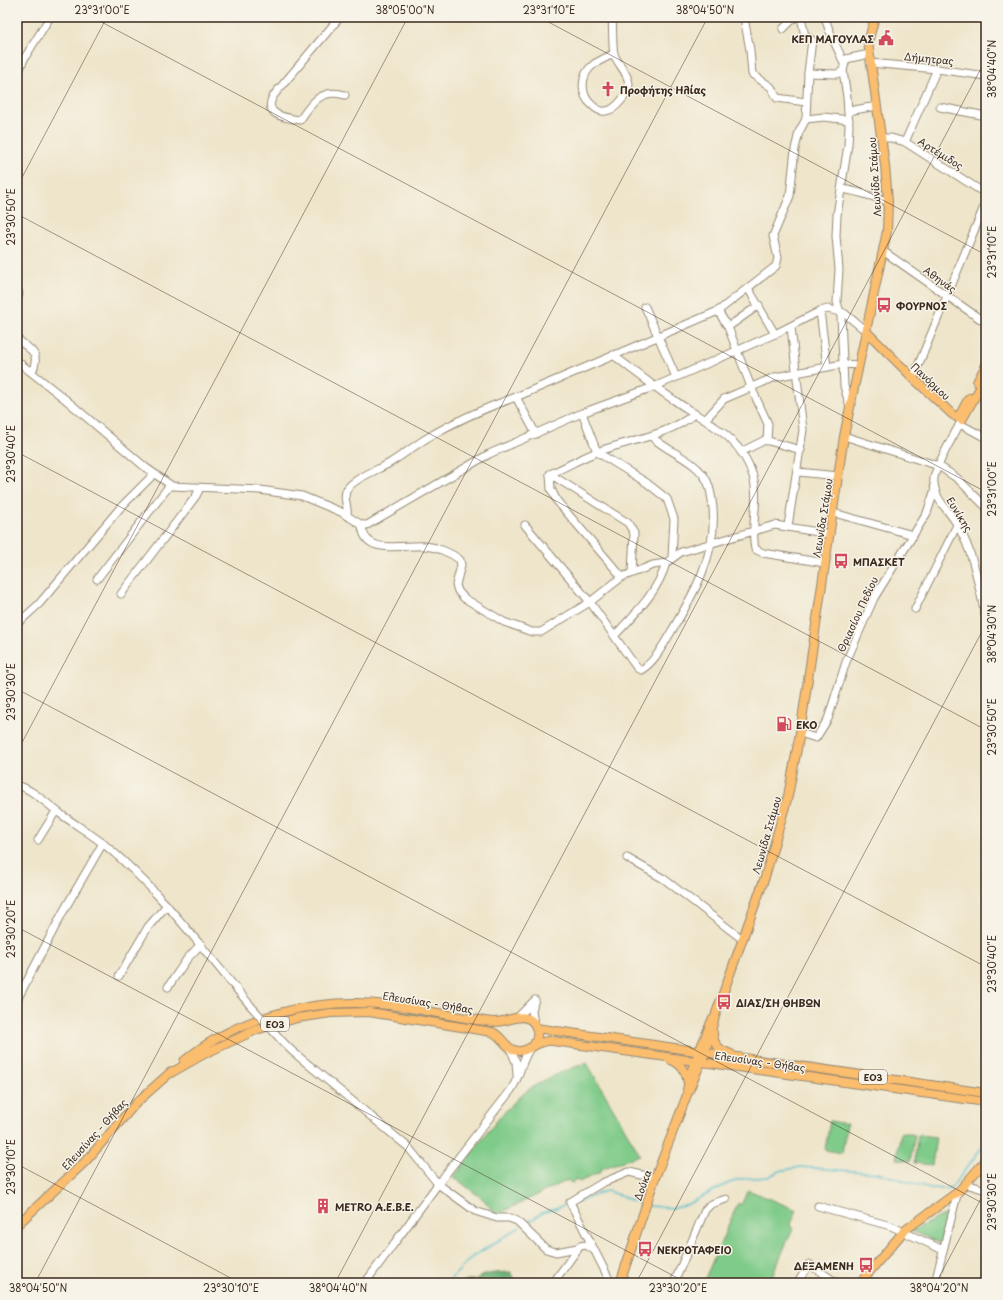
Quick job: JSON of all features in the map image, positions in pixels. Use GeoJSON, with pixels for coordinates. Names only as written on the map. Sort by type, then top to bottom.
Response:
{"type":"FeatureCollection","features":[{"type":"Feature","properties":{"kind":"main road","name":"Λεωνίδα Στάμου"},"geometry":{"type":"LineString","coordinates":[[702,1053],[712,1031],[716,1013],[778,834],[788,796],[800,733],[825,563],[834,513],[844,436],[887,231],[888,201],[882,138],[868,42],[875,17]]}},
{"type":"Feature","properties":{"kind":"main road","name":"Πανόρμου"},"geometry":{"type":"LineString","coordinates":[[866,331],[913,378],[960,421]]}},
{"type":"Feature","properties":{"kind":"main road"},"geometry":{"type":"LineString","coordinates":[[960,421],[986,365]]}},
{"type":"Feature","properties":{"kind":"main road"},"geometry":{"type":"LineString","coordinates":[[960,421],[986,377]]}},
{"type":"Feature","properties":{"kind":"main road","name":"Ελευσίνας - Θήβας"},"geometry":{"type":"LineString","coordinates":[[17,1225],[78,1169],[137,1102],[196,1051],[228,1032],[267,1017],[308,1008],[341,1004],[387,1005],[494,1022],[518,1017],[527,1018],[535,1026],[702,1053],[986,1093]]}},
{"type":"Feature","properties":{"kind":"main road","name":"Ελευσίνας - Θήβας"},"geometry":{"type":"LineString","coordinates":[[169,1074],[256,1030],[297,1018],[331,1013],[361,1012],[397,1016],[487,1031],[497,1035],[510,1048],[518,1051],[548,1040],[986,1102]]}},
{"type":"Feature","properties":{"kind":"main road","name":"Λεωνίδα Στάμου"},"geometry":{"type":"LineString","coordinates":[[702,1053],[709,1025],[716,1013]]}},
{"type":"Feature","properties":{"kind":"main road"},"geometry":{"type":"LineString","coordinates":[[504,1041],[504,1030],[509,1020]]}},
{"type":"Feature","properties":{"kind":"main road"},"geometry":{"type":"LineString","coordinates":[[532,1047],[537,1037],[535,1026]]}},
{"type":"Feature","properties":{"kind":"main road","name":"ΕΟ3"},"geometry":{"type":"LineString","coordinates":[[712,1031],[714,1042],[718,1048],[745,1059]]}},
{"type":"Feature","properties":{"kind":"main road","name":"Δούκα"},"geometry":{"type":"LineString","coordinates":[[687,1095],[688,1083],[702,1053]]}},
{"type":"Feature","properties":{"kind":"main road","name":"ΕΟ3"},"geometry":{"type":"LineString","coordinates":[[657,1056],[678,1064],[683,1069],[688,1083]]}},
{"type":"Feature","properties":{"kind":"main road","name":"Δούκα"},"geometry":{"type":"LineString","coordinates":[[620,1282],[655,1178],[698,1062]]}},
{"type":"Feature","properties":{"kind":"main road"},"geometry":{"type":"LineString","coordinates":[[860,1283],[904,1231],[958,1191],[966,1184],[986,1160]]}},
{"type":"Feature","properties":{"kind":"street"},"geometry":{"type":"LineString","coordinates":[[17,76],[24,59],[50,17]]}},
{"type":"Feature","properties":{"kind":"street"},"geometry":{"type":"LineString","coordinates":[[340,17],[274,95],[271,107],[272,111],[279,116],[286,119],[300,120],[311,105],[326,94],[336,92],[345,95]]}},
{"type":"Feature","properties":{"kind":"street"},"geometry":{"type":"LineString","coordinates":[[612,17],[614,53],[627,77],[628,88],[616,105],[607,111],[600,110],[586,99],[583,83],[584,78],[594,64],[614,53]]}},
{"type":"Feature","properties":{"kind":"street"},"geometry":{"type":"LineString","coordinates":[[783,29],[795,17]]}},
{"type":"Feature","properties":{"kind":"street"},"geometry":{"type":"LineString","coordinates":[[347,516],[348,510],[344,496],[346,490],[356,480],[390,463],[453,424],[486,407],[516,398],[612,355],[718,311],[778,263],[773,236],[790,196],[795,149],[799,132],[806,119],[808,73],[812,40],[806,36],[801,17]]}},
{"type":"Feature","properties":{"kind":"street"},"geometry":{"type":"LineString","coordinates":[[825,17],[828,32],[834,38],[843,68],[849,120],[848,145],[836,236],[839,269],[837,294],[841,316],[844,386],[850,407]]}},
{"type":"Feature","properties":{"kind":"street"},"geometry":{"type":"LineString","coordinates":[[745,23],[750,50],[752,74],[771,87],[777,98],[806,102]]}},
{"type":"Feature","properties":{"kind":"street"},"geometry":{"type":"LineString","coordinates":[[808,73],[837,74],[843,68],[846,59],[869,54]]}},
{"type":"Feature","properties":{"kind":"street","name":"Δήμητρας"},"geometry":{"type":"LineString","coordinates":[[870,63],[937,69],[986,76]]}},
{"type":"Feature","properties":{"kind":"street"},"geometry":{"type":"LineString","coordinates":[[905,142],[937,69]]}},
{"type":"Feature","properties":{"kind":"street"},"geometry":{"type":"LineString","coordinates":[[848,111],[877,106]]}},
{"type":"Feature","properties":{"kind":"street"},"geometry":{"type":"LineString","coordinates":[[940,106],[986,116]]}},
{"type":"Feature","properties":{"kind":"street"},"geometry":{"type":"LineString","coordinates":[[806,119],[824,117],[849,120]]}},
{"type":"Feature","properties":{"kind":"street","name":"Αρτέμιδος"},"geometry":{"type":"LineString","coordinates":[[882,138],[891,138],[905,142],[986,194]]}},
{"type":"Feature","properties":{"kind":"street"},"geometry":{"type":"LineString","coordinates":[[842,189],[861,192],[872,197],[888,201]]}},
{"type":"Feature","properties":{"kind":"street"},"geometry":{"type":"LineString","coordinates":[[913,378],[986,202]]}},
{"type":"Feature","properties":{"kind":"street","name":"Αθηνάς"},"geometry":{"type":"LineString","coordinates":[[883,251],[986,323]]}},
{"type":"Feature","properties":{"kind":"street"},"geometry":{"type":"LineString","coordinates":[[17,288],[19,294],[17,300]]}},
{"type":"Feature","properties":{"kind":"street"},"geometry":{"type":"LineString","coordinates":[[748,288],[775,334]]}},
{"type":"Feature","properties":{"kind":"street"},"geometry":{"type":"LineString","coordinates":[[728,327],[759,305]]}},
{"type":"Feature","properties":{"kind":"street"},"geometry":{"type":"LineString","coordinates":[[645,306],[676,377]]}},
{"type":"Feature","properties":{"kind":"street"},"geometry":{"type":"LineString","coordinates":[[17,361],[154,474],[170,485],[200,488],[260,490],[302,496],[329,506],[362,525],[374,522],[489,454],[582,412],[656,386],[791,327],[820,311],[828,309],[844,313],[866,331]]}},
{"type":"Feature","properties":{"kind":"street"},"geometry":{"type":"LineString","coordinates":[[718,311],[728,327],[751,387],[768,424],[767,441]]}},
{"type":"Feature","properties":{"kind":"street"},"geometry":{"type":"LineString","coordinates":[[820,311],[828,367]]}},
{"type":"Feature","properties":{"kind":"street"},"geometry":{"type":"LineString","coordinates":[[788,526],[798,472],[803,419],[791,327]]}},
{"type":"Feature","properties":{"kind":"street"},"geometry":{"type":"LineString","coordinates":[[17,339],[31,350],[36,358],[37,361],[32,372]]}},
{"type":"Feature","properties":{"kind":"street"},"geometry":{"type":"LineString","coordinates":[[612,355],[694,414],[719,428],[741,452],[753,477],[756,496],[755,546],[758,551],[825,563]]}},
{"type":"Feature","properties":{"kind":"street"},"geometry":{"type":"LineString","coordinates":[[705,420],[724,399],[775,377],[843,364],[858,365]]}},
{"type":"Feature","properties":{"kind":"street"},"geometry":{"type":"LineString","coordinates":[[516,398],[536,434]]}},
{"type":"Feature","properties":{"kind":"street"},"geometry":{"type":"LineString","coordinates":[[582,412],[597,452],[647,483],[667,499],[674,518],[672,557]]}},
{"type":"Feature","properties":{"kind":"street"},"geometry":{"type":"LineString","coordinates":[[550,474],[597,452],[651,436],[688,419],[694,414]]}},
{"type":"Feature","properties":{"kind":"street"},"geometry":{"type":"LineString","coordinates":[[934,489],[934,476],[960,421]]}},
{"type":"Feature","properties":{"kind":"street","name":"Πανόρμου"},"geometry":{"type":"LineString","coordinates":[[960,421],[986,438]]}},
{"type":"Feature","properties":{"kind":"street"},"geometry":{"type":"LineString","coordinates":[[525,525],[616,635],[637,668],[641,670],[647,667],[665,642],[688,605],[706,566],[711,544],[714,516],[712,495],[708,482],[698,470],[651,436]]}},
{"type":"Feature","properties":{"kind":"street"},"geometry":{"type":"LineString","coordinates":[[844,436],[939,466],[958,479],[986,507]]}},
{"type":"Feature","properties":{"kind":"street"},"geometry":{"type":"LineString","coordinates":[[741,452],[761,441],[767,441],[801,450]]}},
{"type":"Feature","properties":{"kind":"street"},"geometry":{"type":"LineString","coordinates":[[798,472],[838,476]]}},
{"type":"Feature","properties":{"kind":"street"},"geometry":{"type":"LineString","coordinates":[[17,624],[39,604],[120,508],[154,474]]}},
{"type":"Feature","properties":{"kind":"street"},"geometry":{"type":"LineString","coordinates":[[550,474],[628,523],[634,533],[632,573]]}},
{"type":"Feature","properties":{"kind":"street"},"geometry":{"type":"LineString","coordinates":[[550,474],[550,488],[557,501],[622,577]]}},
{"type":"Feature","properties":{"kind":"street"},"geometry":{"type":"LineString","coordinates":[[97,579],[170,485]]}},
{"type":"Feature","properties":{"kind":"street"},"geometry":{"type":"LineString","coordinates":[[121,594],[174,525],[200,488]]}},
{"type":"Feature","properties":{"kind":"street","name":"Ευνίκης"},"geometry":{"type":"LineString","coordinates":[[934,489],[942,506],[957,525],[972,559],[986,619]]}},
{"type":"Feature","properties":{"kind":"street","name":"Θριασίου Πεδίου"},"geometry":{"type":"LineString","coordinates":[[800,733],[816,738],[824,726],[829,716],[833,697],[846,662],[874,598],[927,513],[934,489]]}},
{"type":"Feature","properties":{"kind":"street"},"geometry":{"type":"LineString","coordinates":[[834,513],[913,535]]}},
{"type":"Feature","properties":{"kind":"street"},"geometry":{"type":"LineString","coordinates":[[362,525],[365,538],[371,543],[380,547],[426,546],[455,556],[460,560],[456,585],[458,591],[464,598],[504,622],[522,630],[532,632],[541,632],[590,602],[622,577],[666,563]]}},
{"type":"Feature","properties":{"kind":"street"},"geometry":{"type":"LineString","coordinates":[[616,635],[638,612],[653,592],[663,573],[666,563],[680,552],[755,532],[775,525],[830,534]]}},
{"type":"Feature","properties":{"kind":"street"},"geometry":{"type":"LineString","coordinates":[[915,610],[957,525]]}},
{"type":"Feature","properties":{"kind":"street"},"geometry":{"type":"LineString","coordinates":[[17,785],[29,790],[56,811],[103,843],[167,905],[201,944],[250,1005],[292,1051],[408,1147],[438,1184],[475,1211],[497,1218],[509,1218],[517,1221],[549,1251],[556,1252],[586,1245],[595,1251]]}},
{"type":"Feature","properties":{"kind":"street"},"geometry":{"type":"LineString","coordinates":[[38,840],[56,811]]}},
{"type":"Feature","properties":{"kind":"street"},"geometry":{"type":"LineString","coordinates":[[17,1000],[63,912],[103,843]]}},
{"type":"Feature","properties":{"kind":"street"},"geometry":{"type":"LineString","coordinates":[[627,858],[664,879],[742,939]]}},
{"type":"Feature","properties":{"kind":"street"},"geometry":{"type":"LineString","coordinates":[[119,976],[148,927],[167,905]]}},
{"type":"Feature","properties":{"kind":"street"},"geometry":{"type":"LineString","coordinates":[[168,987],[187,959],[201,944]]}},
{"type":"Feature","properties":{"kind":"street"},"geometry":{"type":"LineString","coordinates":[[518,1017],[535,1000],[532,1011],[535,1026]]}},
{"type":"Feature","properties":{"kind":"street"},"geometry":{"type":"LineString","coordinates":[[365,1283],[438,1184],[508,1095],[517,1080],[524,1057],[532,1047]]}},
{"type":"Feature","properties":{"kind":"street"},"geometry":{"type":"LineString","coordinates":[[510,1048],[516,1062],[517,1080]]}},
{"type":"Feature","properties":{"kind":"street"},"geometry":{"type":"LineString","coordinates":[[611,1283],[570,1202],[602,1183],[629,1172],[655,1178]]}},
{"type":"Feature","properties":{"kind":"street"},"geometry":{"type":"LineString","coordinates":[[966,1184],[986,1190]]}},
{"type":"Feature","properties":{"kind":"street"},"geometry":{"type":"LineString","coordinates":[[935,1283],[958,1191]]}},
{"type":"Feature","properties":{"kind":"street"},"geometry":{"type":"LineString","coordinates":[[674,1283],[705,1210],[711,1204],[726,1199]]}},
{"type":"Feature","properties":{"kind":"street"},"geometry":{"type":"LineString","coordinates":[[818,1206],[904,1231],[943,1250]]}},
{"type":"Feature","properties":{"kind":"street"},"geometry":{"type":"LineString","coordinates":[[553,1283],[577,1248]]}},
{"type":"Feature","properties":{"kind":"street"},"geometry":{"type":"LineString","coordinates":[[798,1283],[809,1264],[837,1283]]}},
{"type":"Feature","properties":{"kind":"street"},"geometry":{"type":"LineString","coordinates":[[984,1283],[986,1270]]}},
{"type":"Feature","properties":{"kind":"street"},"geometry":{"type":"LineString","coordinates":[[620,1282],[631,1283]]}},
{"type":"Feature","properties":{"kind":"green space"},"geometry":{"type":"Polygon","coordinates":[[[398,1009],[491,1026],[490,1029],[398,1013],[398,1009]]]}},
{"type":"Feature","properties":{"kind":"green space"},"geometry":{"type":"Polygon","coordinates":[[[587,1063],[640,1155],[601,1169],[601,1172],[579,1182],[577,1180],[571,1183],[568,1180],[496,1215],[484,1200],[454,1177],[500,1117],[521,1096],[545,1080],[587,1063]]]}},
{"type":"Feature","properties":{"kind":"green space"},"geometry":{"type":"Polygon","coordinates":[[[830,1121],[847,1124],[842,1153],[825,1150],[830,1121]]]}},
{"type":"Feature","properties":{"kind":"green space"},"geometry":{"type":"Polygon","coordinates":[[[901,1132],[915,1135],[910,1161],[896,1159],[901,1132]]]}},
{"type":"Feature","properties":{"kind":"green space"},"geometry":{"type":"Polygon","coordinates":[[[918,1135],[936,1137],[932,1165],[914,1163],[918,1135]]]}},
{"type":"Feature","properties":{"kind":"green space"},"geometry":{"type":"Polygon","coordinates":[[[748,1190],[797,1210],[790,1226],[793,1228],[769,1283],[703,1283],[738,1203],[741,1205],[748,1190]]]}},
{"type":"Feature","properties":{"kind":"green space"},"geometry":{"type":"Polygon","coordinates":[[[946,1214],[940,1243],[911,1231],[946,1214]]]}},
{"type":"Feature","properties":{"kind":"green space"},"geometry":{"type":"Polygon","coordinates":[[[511,1272],[517,1283],[459,1283],[468,1280],[475,1280],[478,1277],[487,1274],[511,1272]]]}},
{"type":"Feature","properties":{"kind":"waterway"},"geometry":{"type":"LineString","coordinates":[[17,28],[25,17]]}},
{"type":"Feature","properties":{"kind":"waterway"},"geometry":{"type":"LineString","coordinates":[[649,1206],[674,1208],[684,1206],[740,1179],[768,1177],[779,1171],[800,1167],[878,1173],[930,1188],[945,1189],[952,1187],[986,1142]]}},
{"type":"Feature","properties":{"kind":"waterway"},"geometry":{"type":"LineString","coordinates":[[576,1203],[608,1191],[641,1204]]}},
{"type":"Feature","properties":{"kind":"waterway"},"geometry":{"type":"LineString","coordinates":[[525,1224],[542,1213],[568,1204]]}},
{"type":"Feature","properties":{"kind":"waterway"},"geometry":{"type":"LineString","coordinates":[[447,1283],[472,1257],[520,1227]]}},
{"type":"Feature","properties":{"kind":"place","name":"ΚΕΠ ΜΑΓΟΥΛΑΣ"},"geometry":{"type":"Point","coordinates":[886,38]}},
{"type":"Feature","properties":{"kind":"place","name":"Προφήτης Ηλίας"},"geometry":{"type":"Point","coordinates":[608,89]}},
{"type":"Feature","properties":{"kind":"place","name":"ΦΟΥΡΝΟΣ"},"geometry":{"type":"Point","coordinates":[884,305]}},
{"type":"Feature","properties":{"kind":"place","name":"ΜΠΑΣΚΕΤ"},"geometry":{"type":"Point","coordinates":[841,561]}},
{"type":"Feature","properties":{"kind":"place","name":"EKO"},"geometry":{"type":"Point","coordinates":[784,724]}},
{"type":"Feature","properties":{"kind":"place","name":"ΔΙΑΣ/ΣΗ ΘΗΒΩΝ"},"geometry":{"type":"Point","coordinates":[724,1002]}},
{"type":"Feature","properties":{"kind":"place","name":"METRO Α.Ε.Β.Ε."},"geometry":{"type":"Point","coordinates":[323,1206]}},
{"type":"Feature","properties":{"kind":"place","name":"ΝΕΚΡΟΤΑΦΕΙΟ"},"geometry":{"type":"Point","coordinates":[645,1249]}},
{"type":"Feature","properties":{"kind":"place","name":"ΔΕΞΑΜΕΝΗ"},"geometry":{"type":"Point","coordinates":[866,1265]}}]}
